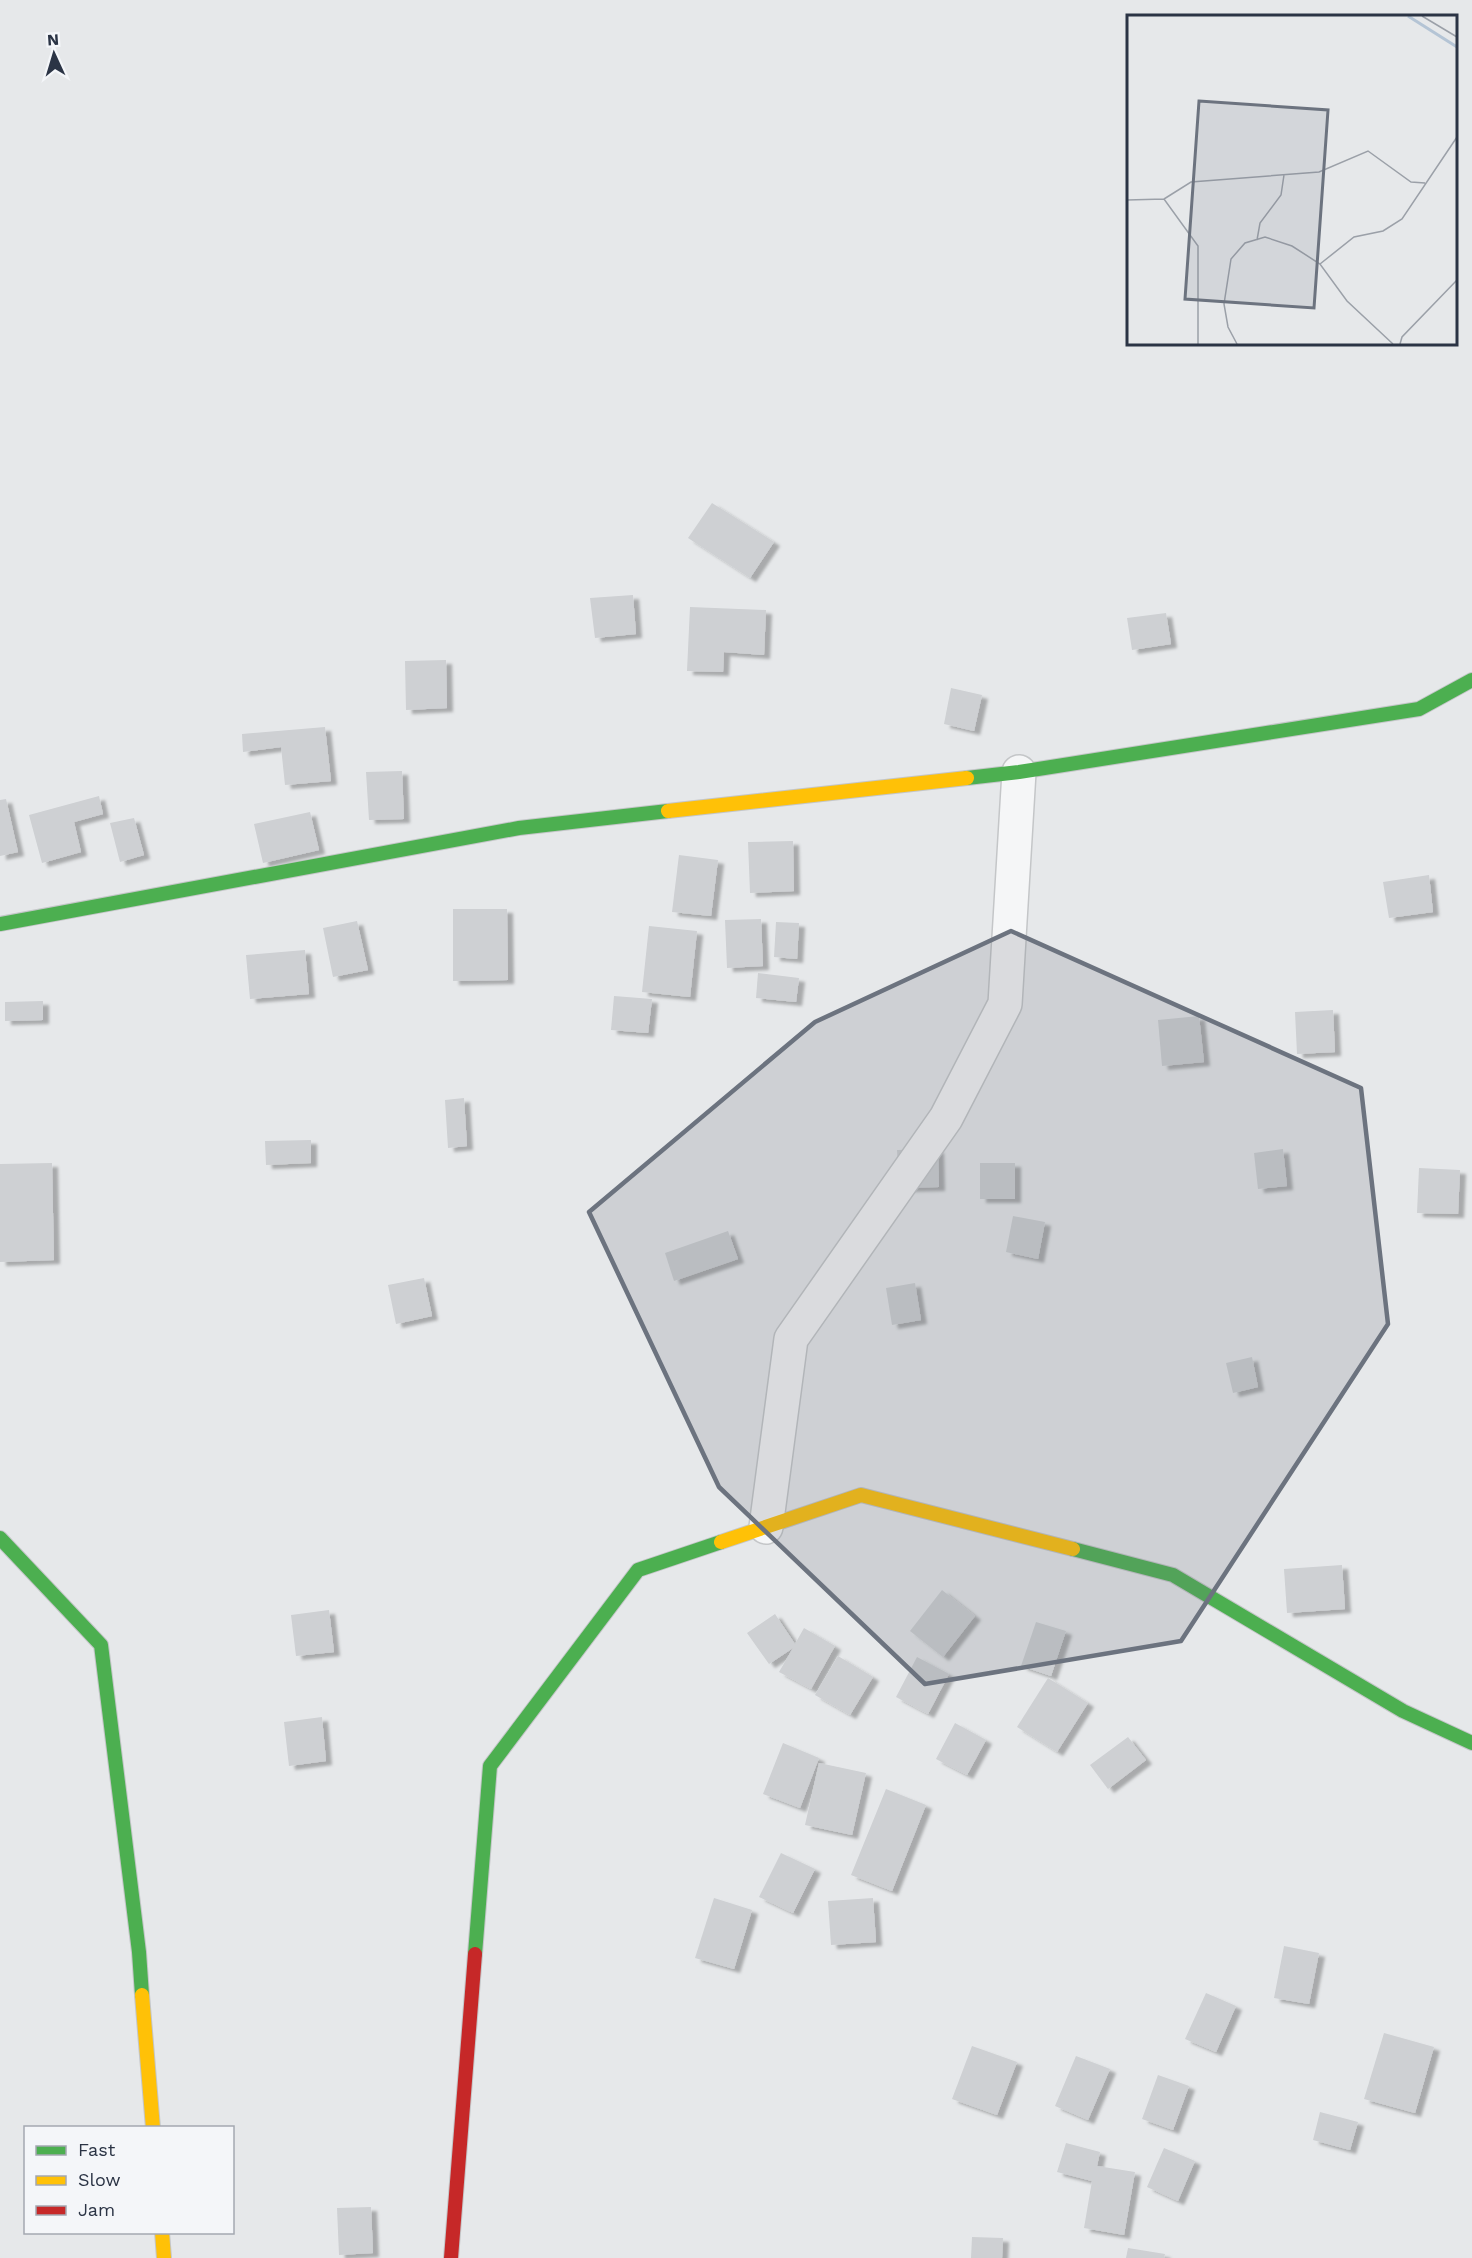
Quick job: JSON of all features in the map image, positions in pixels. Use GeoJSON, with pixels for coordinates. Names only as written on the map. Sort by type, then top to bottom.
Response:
{"type":"FeatureCollection","features":[{"type":"Feature","properties":{"kind":"street"},"geometry":{"type":"LineString","coordinates":[[0,924],[519,828],[1019,772],[1419,710],[1472,680]]}},
{"type":"Feature","properties":{"kind":"street"},"geometry":{"type":"LineString","coordinates":[[766,1527],[791,1339],[946,1118],[1005,1004],[1019,772]]}},
{"type":"Feature","properties":{"kind":"street"},"geometry":{"type":"LineString","coordinates":[[451,2258],[490,1766],[638,1570],[861,1495],[1173,1575],[1403,1711],[1472,1743]]}},
{"type":"Feature","properties":{"kind":"street"},"geometry":{"type":"LineString","coordinates":[[0,1538],[101,1646],[139,1952],[153,2126]]}},
{"type":"Feature","properties":{"kind":"street"},"geometry":{"type":"LineString","coordinates":[[162,2234],[164,2258]]}},
{"type":"Feature","properties":{"kind":"highlighted area"},"geometry":{"type":"Polygon","coordinates":[[[1011,931],[1361,1088],[1388,1324],[1181,1641],[925,1684],[719,1487],[589,1212],[815,1022],[1011,931]]]}},
{"type":"Feature","properties":{"kind":"building"},"geometry":{"type":"Polygon","coordinates":[[[712,503],[774,542],[750,578],[688,538],[712,503]]]}},
{"type":"Feature","properties":{"kind":"building"},"geometry":{"type":"Polygon","coordinates":[[[633,595],[636,634],[595,638],[590,598],[633,595]]]}},
{"type":"Feature","properties":{"kind":"building"},"geometry":{"type":"Polygon","coordinates":[[[690,607],[766,610],[764,655],[724,652],[723,672],[687,671],[690,607]]]}},
{"type":"Feature","properties":{"kind":"building"},"geometry":{"type":"Polygon","coordinates":[[[1166,613],[1171,644],[1132,650],[1127,618],[1166,613]]]}},
{"type":"Feature","properties":{"kind":"building"},"geometry":{"type":"Polygon","coordinates":[[[446,660],[447,708],[406,710],[405,661],[446,660]]]}},
{"type":"Feature","properties":{"kind":"building"},"geometry":{"type":"Polygon","coordinates":[[[951,688],[982,695],[974,731],[944,724],[951,688]]]}},
{"type":"Feature","properties":{"kind":"building"},"geometry":{"type":"Polygon","coordinates":[[[325,727],[331,781],[285,785],[281,747],[243,752],[242,734],[325,727]]]}},
{"type":"Feature","properties":{"kind":"building"},"geometry":{"type":"Polygon","coordinates":[[[402,771],[404,819],[369,820],[366,772],[402,771]]]}},
{"type":"Feature","properties":{"kind":"building"},"geometry":{"type":"Polygon","coordinates":[[[99,796],[103,814],[74,822],[81,852],[42,863],[29,815],[99,796]]]}},
{"type":"Feature","properties":{"kind":"building"},"geometry":{"type":"Polygon","coordinates":[[[6,799],[18,852],[0,856],[0,800],[6,799]]]}},
{"type":"Feature","properties":{"kind":"building"},"geometry":{"type":"Polygon","coordinates":[[[310,812],[319,850],[263,863],[254,824],[310,812]]]}},
{"type":"Feature","properties":{"kind":"building"},"geometry":{"type":"Polygon","coordinates":[[[134,818],[144,855],[120,862],[110,823],[134,818]]]}},
{"type":"Feature","properties":{"kind":"building"},"geometry":{"type":"Polygon","coordinates":[[[793,841],[794,891],[750,893],[748,842],[793,841]]]}},
{"type":"Feature","properties":{"kind":"building"},"geometry":{"type":"Polygon","coordinates":[[[679,855],[718,860],[711,916],[672,912],[679,855]]]}},
{"type":"Feature","properties":{"kind":"building"},"geometry":{"type":"Polygon","coordinates":[[[1429,875],[1433,912],[1389,918],[1383,882],[1429,875]]]}},
{"type":"Feature","properties":{"kind":"building"},"geometry":{"type":"Polygon","coordinates":[[[453,909],[507,909],[508,980],[453,981],[453,909]]]}},
{"type":"Feature","properties":{"kind":"building"},"geometry":{"type":"Polygon","coordinates":[[[761,919],[763,966],[727,968],[725,920],[761,919]]]}},
{"type":"Feature","properties":{"kind":"building"},"geometry":{"type":"Polygon","coordinates":[[[357,921],[368,970],[333,977],[323,928],[357,921]]]}},
{"type":"Feature","properties":{"kind":"building"},"geometry":{"type":"Polygon","coordinates":[[[776,922],[799,923],[797,959],[774,957],[776,922]]]}},
{"type":"Feature","properties":{"kind":"building"},"geometry":{"type":"Polygon","coordinates":[[[649,926],[697,931],[690,997],[642,992],[649,926]]]}},
{"type":"Feature","properties":{"kind":"building"},"geometry":{"type":"Polygon","coordinates":[[[305,950],[309,994],[250,999],[246,955],[305,950]]]}},
{"type":"Feature","properties":{"kind":"building"},"geometry":{"type":"Polygon","coordinates":[[[758,973],[799,978],[796,1002],[756,998],[758,973]]]}},
{"type":"Feature","properties":{"kind":"building"},"geometry":{"type":"Polygon","coordinates":[[[614,996],[652,999],[648,1033],[611,1030],[614,996]]]}},
{"type":"Feature","properties":{"kind":"building"},"geometry":{"type":"Polygon","coordinates":[[[43,1001],[43,1020],[5,1021],[5,1002],[43,1001]]]}},
{"type":"Feature","properties":{"kind":"building"},"geometry":{"type":"Polygon","coordinates":[[[1333,1010],[1335,1052],[1297,1054],[1295,1012],[1333,1010]]]}},
{"type":"Feature","properties":{"kind":"building"},"geometry":{"type":"Polygon","coordinates":[[[1199,1016],[1204,1062],[1162,1066],[1158,1020],[1199,1016]]]}},
{"type":"Feature","properties":{"kind":"building"},"geometry":{"type":"Polygon","coordinates":[[[464,1098],[467,1146],[448,1148],[445,1100],[464,1098]]]}},
{"type":"Feature","properties":{"kind":"building"},"geometry":{"type":"Polygon","coordinates":[[[311,1140],[311,1163],[266,1165],[265,1141],[311,1140]]]}},
{"type":"Feature","properties":{"kind":"building"},"geometry":{"type":"Polygon","coordinates":[[[938,1149],[939,1187],[899,1188],[897,1150],[938,1149]]]}},
{"type":"Feature","properties":{"kind":"building"},"geometry":{"type":"Polygon","coordinates":[[[1283,1149],[1287,1186],[1258,1189],[1254,1153],[1283,1149]]]}},
{"type":"Feature","properties":{"kind":"building"},"geometry":{"type":"Polygon","coordinates":[[[52,1163],[54,1260],[0,1262],[0,1164],[52,1163]]]}},
{"type":"Feature","properties":{"kind":"building"},"geometry":{"type":"Polygon","coordinates":[[[980,1163],[1015,1163],[1015,1199],[980,1199],[980,1163]]]}},
{"type":"Feature","properties":{"kind":"building"},"geometry":{"type":"Polygon","coordinates":[[[1419,1168],[1460,1170],[1458,1214],[1417,1213],[1419,1168]]]}},
{"type":"Feature","properties":{"kind":"building"},"geometry":{"type":"Polygon","coordinates":[[[1013,1216],[1045,1222],[1038,1259],[1006,1252],[1013,1216]]]}},
{"type":"Feature","properties":{"kind":"building"},"geometry":{"type":"Polygon","coordinates":[[[728,1231],[738,1259],[674,1281],[665,1253],[728,1231]]]}},
{"type":"Feature","properties":{"kind":"building"},"geometry":{"type":"Polygon","coordinates":[[[424,1278],[432,1316],[396,1324],[388,1285],[424,1278]]]}},
{"type":"Feature","properties":{"kind":"building"},"geometry":{"type":"Polygon","coordinates":[[[915,1283],[921,1320],[892,1325],[886,1288],[915,1283]]]}},
{"type":"Feature","properties":{"kind":"building"},"geometry":{"type":"Polygon","coordinates":[[[1252,1357],[1258,1387],[1233,1393],[1226,1363],[1252,1357]]]}},
{"type":"Feature","properties":{"kind":"building"},"geometry":{"type":"Polygon","coordinates":[[[1342,1565],[1345,1609],[1287,1613],[1284,1569],[1342,1565]]]}},
{"type":"Feature","properties":{"kind":"building"},"geometry":{"type":"Polygon","coordinates":[[[942,1590],[975,1616],[943,1657],[910,1631],[942,1590]]]}},
{"type":"Feature","properties":{"kind":"building"},"geometry":{"type":"Polygon","coordinates":[[[329,1610],[334,1652],[296,1656],[291,1615],[329,1610]]]}},
{"type":"Feature","properties":{"kind":"building"},"geometry":{"type":"Polygon","coordinates":[[[775,1614],[795,1644],[804,1628],[835,1646],[811,1689],[779,1672],[793,1648],[769,1664],[747,1633],[775,1614]]]}},
{"type":"Feature","properties":{"kind":"building"},"geometry":{"type":"Polygon","coordinates":[[[1036,1622],[1066,1631],[1051,1676],[1021,1666],[1036,1622]]]}},
{"type":"Feature","properties":{"kind":"building"},"geometry":{"type":"Polygon","coordinates":[[[838,1656],[873,1677],[850,1715],[815,1695],[838,1656]]]}},
{"type":"Feature","properties":{"kind":"building"},"geometry":{"type":"Polygon","coordinates":[[[917,1657],[949,1674],[928,1714],[896,1697],[917,1657]]]}},
{"type":"Feature","properties":{"kind":"building"},"geometry":{"type":"Polygon","coordinates":[[[1048,1678],[1088,1703],[1057,1752],[1017,1727],[1048,1678]]]}},
{"type":"Feature","properties":{"kind":"building"},"geometry":{"type":"Polygon","coordinates":[[[322,1717],[326,1761],[289,1766],[284,1722],[322,1717]]]}},
{"type":"Feature","properties":{"kind":"building"},"geometry":{"type":"Polygon","coordinates":[[[955,1723],[986,1740],[967,1775],[936,1759],[955,1723]]]}},
{"type":"Feature","properties":{"kind":"building"},"geometry":{"type":"Polygon","coordinates":[[[1128,1737],[1146,1760],[1108,1789],[1090,1765],[1128,1737]]]}},
{"type":"Feature","properties":{"kind":"building"},"geometry":{"type":"Polygon","coordinates":[[[783,1743],[819,1758],[800,1808],[763,1794],[783,1743]]]}},
{"type":"Feature","properties":{"kind":"building"},"geometry":{"type":"Polygon","coordinates":[[[819,1763],[866,1773],[852,1835],[805,1825],[819,1763]]]}},
{"type":"Feature","properties":{"kind":"building"},"geometry":{"type":"Polygon","coordinates":[[[886,1789],[926,1805],[892,1891],[851,1875],[886,1789]]]}},
{"type":"Feature","properties":{"kind":"building"},"geometry":{"type":"Polygon","coordinates":[[[781,1853],[815,1869],[793,1913],[759,1897],[781,1853]]]}},
{"type":"Feature","properties":{"kind":"building"},"geometry":{"type":"Polygon","coordinates":[[[714,1898],[752,1910],[734,1969],[695,1958],[714,1898]]]}},
{"type":"Feature","properties":{"kind":"building"},"geometry":{"type":"Polygon","coordinates":[[[873,1898],[876,1942],[831,1945],[828,1901],[873,1898]]]}},
{"type":"Feature","properties":{"kind":"building"},"geometry":{"type":"Polygon","coordinates":[[[1284,1946],[1319,1953],[1309,2004],[1274,1998],[1284,1946]]]}},
{"type":"Feature","properties":{"kind":"building"},"geometry":{"type":"Polygon","coordinates":[[[1206,1993],[1236,2006],[1216,2052],[1185,2039],[1206,1993]]]}},
{"type":"Feature","properties":{"kind":"building"},"geometry":{"type":"Polygon","coordinates":[[[1384,2033],[1434,2047],[1415,2113],[1364,2099],[1384,2033]]]}},
{"type":"Feature","properties":{"kind":"building"},"geometry":{"type":"Polygon","coordinates":[[[972,2046],[1017,2062],[997,2115],[952,2099],[972,2046]]]}},
{"type":"Feature","properties":{"kind":"building"},"geometry":{"type":"Polygon","coordinates":[[[1076,2056],[1110,2069],[1088,2120],[1055,2106],[1076,2056]]]}},
{"type":"Feature","properties":{"kind":"building"},"geometry":{"type":"Polygon","coordinates":[[[1158,2075],[1189,2086],[1173,2130],[1142,2119],[1158,2075]]]}},
{"type":"Feature","properties":{"kind":"building"},"geometry":{"type":"Polygon","coordinates":[[[1320,2112],[1358,2122],[1350,2150],[1313,2140],[1320,2112]]]}},
{"type":"Feature","properties":{"kind":"building"},"geometry":{"type":"Polygon","coordinates":[[[1066,2143],[1100,2152],[1097,2166],[1135,2172],[1124,2235],[1084,2228],[1092,2181],[1057,2172],[1066,2143]]]}},
{"type":"Feature","properties":{"kind":"building"},"geometry":{"type":"Polygon","coordinates":[[[1164,2148],[1195,2161],[1178,2201],[1147,2187],[1164,2148]]]}},
{"type":"Feature","properties":{"kind":"building"},"geometry":{"type":"Polygon","coordinates":[[[371,2207],[373,2253],[339,2255],[337,2208],[371,2207]]]}},
{"type":"Feature","properties":{"kind":"building"},"geometry":{"type":"Polygon","coordinates":[[[972,2237],[1003,2238],[1002,2258],[971,2258],[972,2237]]]}},
{"type":"Feature","properties":{"kind":"building"},"geometry":{"type":"Polygon","coordinates":[[[1128,2248],[1165,2254],[1164,2258],[1126,2258],[1128,2248]]]}},
{"type":"Feature","properties":{"kind":"traffic: fast"},"geometry":{"type":"LineString","coordinates":[[967,778],[1019,772],[1419,709],[1472,680]]}},
{"type":"Feature","properties":{"kind":"traffic: fast"},"geometry":{"type":"LineString","coordinates":[[0,924],[519,828],[668,811]]}},
{"type":"Feature","properties":{"kind":"traffic: fast"},"geometry":{"type":"LineString","coordinates":[[0,1538],[101,1645],[139,1952],[142,1995]]}},
{"type":"Feature","properties":{"kind":"traffic: fast"},"geometry":{"type":"LineString","coordinates":[[475,1954],[490,1766],[638,1570],[721,1542]]}},
{"type":"Feature","properties":{"kind":"traffic: fast"},"geometry":{"type":"LineString","coordinates":[[1073,1549],[1173,1575],[1403,1711],[1472,1743]]}},
{"type":"Feature","properties":{"kind":"traffic: slow"},"geometry":{"type":"LineString","coordinates":[[668,811],[967,778]]}},
{"type":"Feature","properties":{"kind":"traffic: slow"},"geometry":{"type":"LineString","coordinates":[[721,1542],[861,1495],[1073,1549]]}},
{"type":"Feature","properties":{"kind":"traffic: slow"},"geometry":{"type":"LineString","coordinates":[[142,1995],[153,2126]]}},
{"type":"Feature","properties":{"kind":"traffic: slow"},"geometry":{"type":"LineString","coordinates":[[162,2234],[164,2258]]}},
{"type":"Feature","properties":{"kind":"traffic: jam"},"geometry":{"type":"LineString","coordinates":[[451,2258],[475,1954]]}}]}
